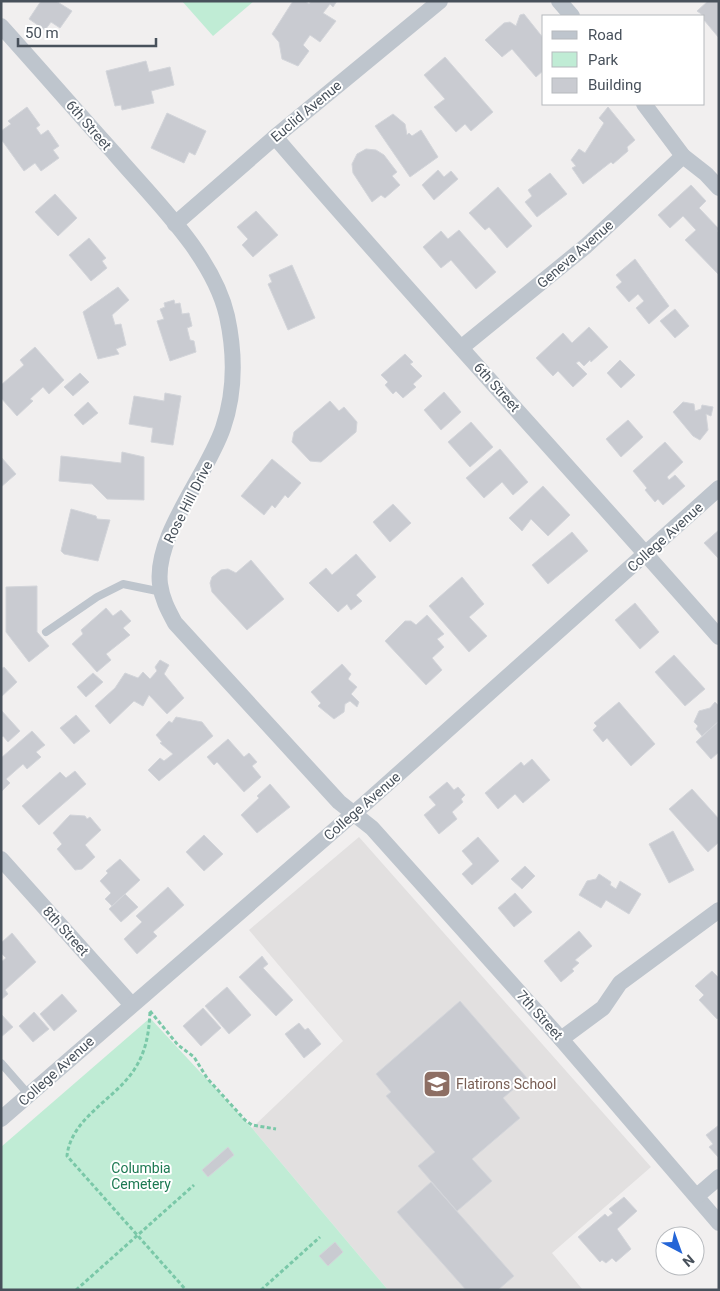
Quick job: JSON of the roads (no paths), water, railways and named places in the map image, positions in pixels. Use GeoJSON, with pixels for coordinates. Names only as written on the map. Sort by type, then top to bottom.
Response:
{"type":"FeatureCollection","features":[{"type":"Feature","properties":{"kind":"street","name":"Euclid Avenue"},"geometry":{"type":"LineString","coordinates":[[175,224],[275,137],[440,1]]}},
{"type":"Feature","properties":{"kind":"street"},"geometry":{"type":"LineString","coordinates":[[560,1],[571,15]]}},
{"type":"Feature","properties":{"kind":"street","name":"6th Street"},"geometry":{"type":"LineString","coordinates":[[1,26],[175,224]]}},
{"type":"Feature","properties":{"kind":"street"},"geometry":{"type":"LineString","coordinates":[[645,105],[683,156],[706,174],[719,188]]}},
{"type":"Feature","properties":{"kind":"street","name":"6th Street"},"geometry":{"type":"LineString","coordinates":[[275,137],[361,237],[719,636]]}},
{"type":"Feature","properties":{"kind":"street","name":"Geneva Avenue"},"geometry":{"type":"LineString","coordinates":[[462,348],[586,246],[683,156]]}},
{"type":"Feature","properties":{"kind":"street","name":"Rose Hill Drive"},"geometry":{"type":"LineString","coordinates":[[175,224],[200,256],[216,285],[226,316],[233,357],[231,396],[223,428],[210,459],[166,541],[160,562],[162,592],[165,604],[175,623],[339,802],[355,812]]}},
{"type":"Feature","properties":{"kind":"street","name":"College Avenue"},"geometry":{"type":"LineString","coordinates":[[1,1119],[135,1000],[355,812],[719,488]]}},
{"type":"Feature","properties":{"kind":"street","name":"7th Street"},"geometry":{"type":"LineString","coordinates":[[355,812],[372,828],[561,1039],[719,1223]]}},
{"type":"Feature","properties":{"kind":"street","name":"8th Street"},"geometry":{"type":"LineString","coordinates":[[1,859],[135,1000]]}},
{"type":"Feature","properties":{"kind":"street"},"geometry":{"type":"LineString","coordinates":[[561,1039],[603,1008],[620,983],[719,910]]}},
{"type":"Feature","properties":{"kind":"street"},"geometry":{"type":"LineString","coordinates":[[697,1196],[719,1178]]}},
{"type":"Feature","properties":{"kind":"lane"},"geometry":{"type":"LineString","coordinates":[[46,632],[97,597],[122,584],[162,592]]}},
{"type":"Feature","properties":{"kind":"lane"},"geometry":{"type":"LineString","coordinates":[[1,1063],[29,1095]]}},
{"type":"Feature","properties":{"kind":"place","name":"Flatirons School"},"geometry":{"type":"Point","coordinates":[437,1084]}},
{"type":"Feature","properties":{"kind":"park label","name":"Columbia Cemetery"},"geometry":{"type":"Point","coordinates":[141,1176]}}]}
